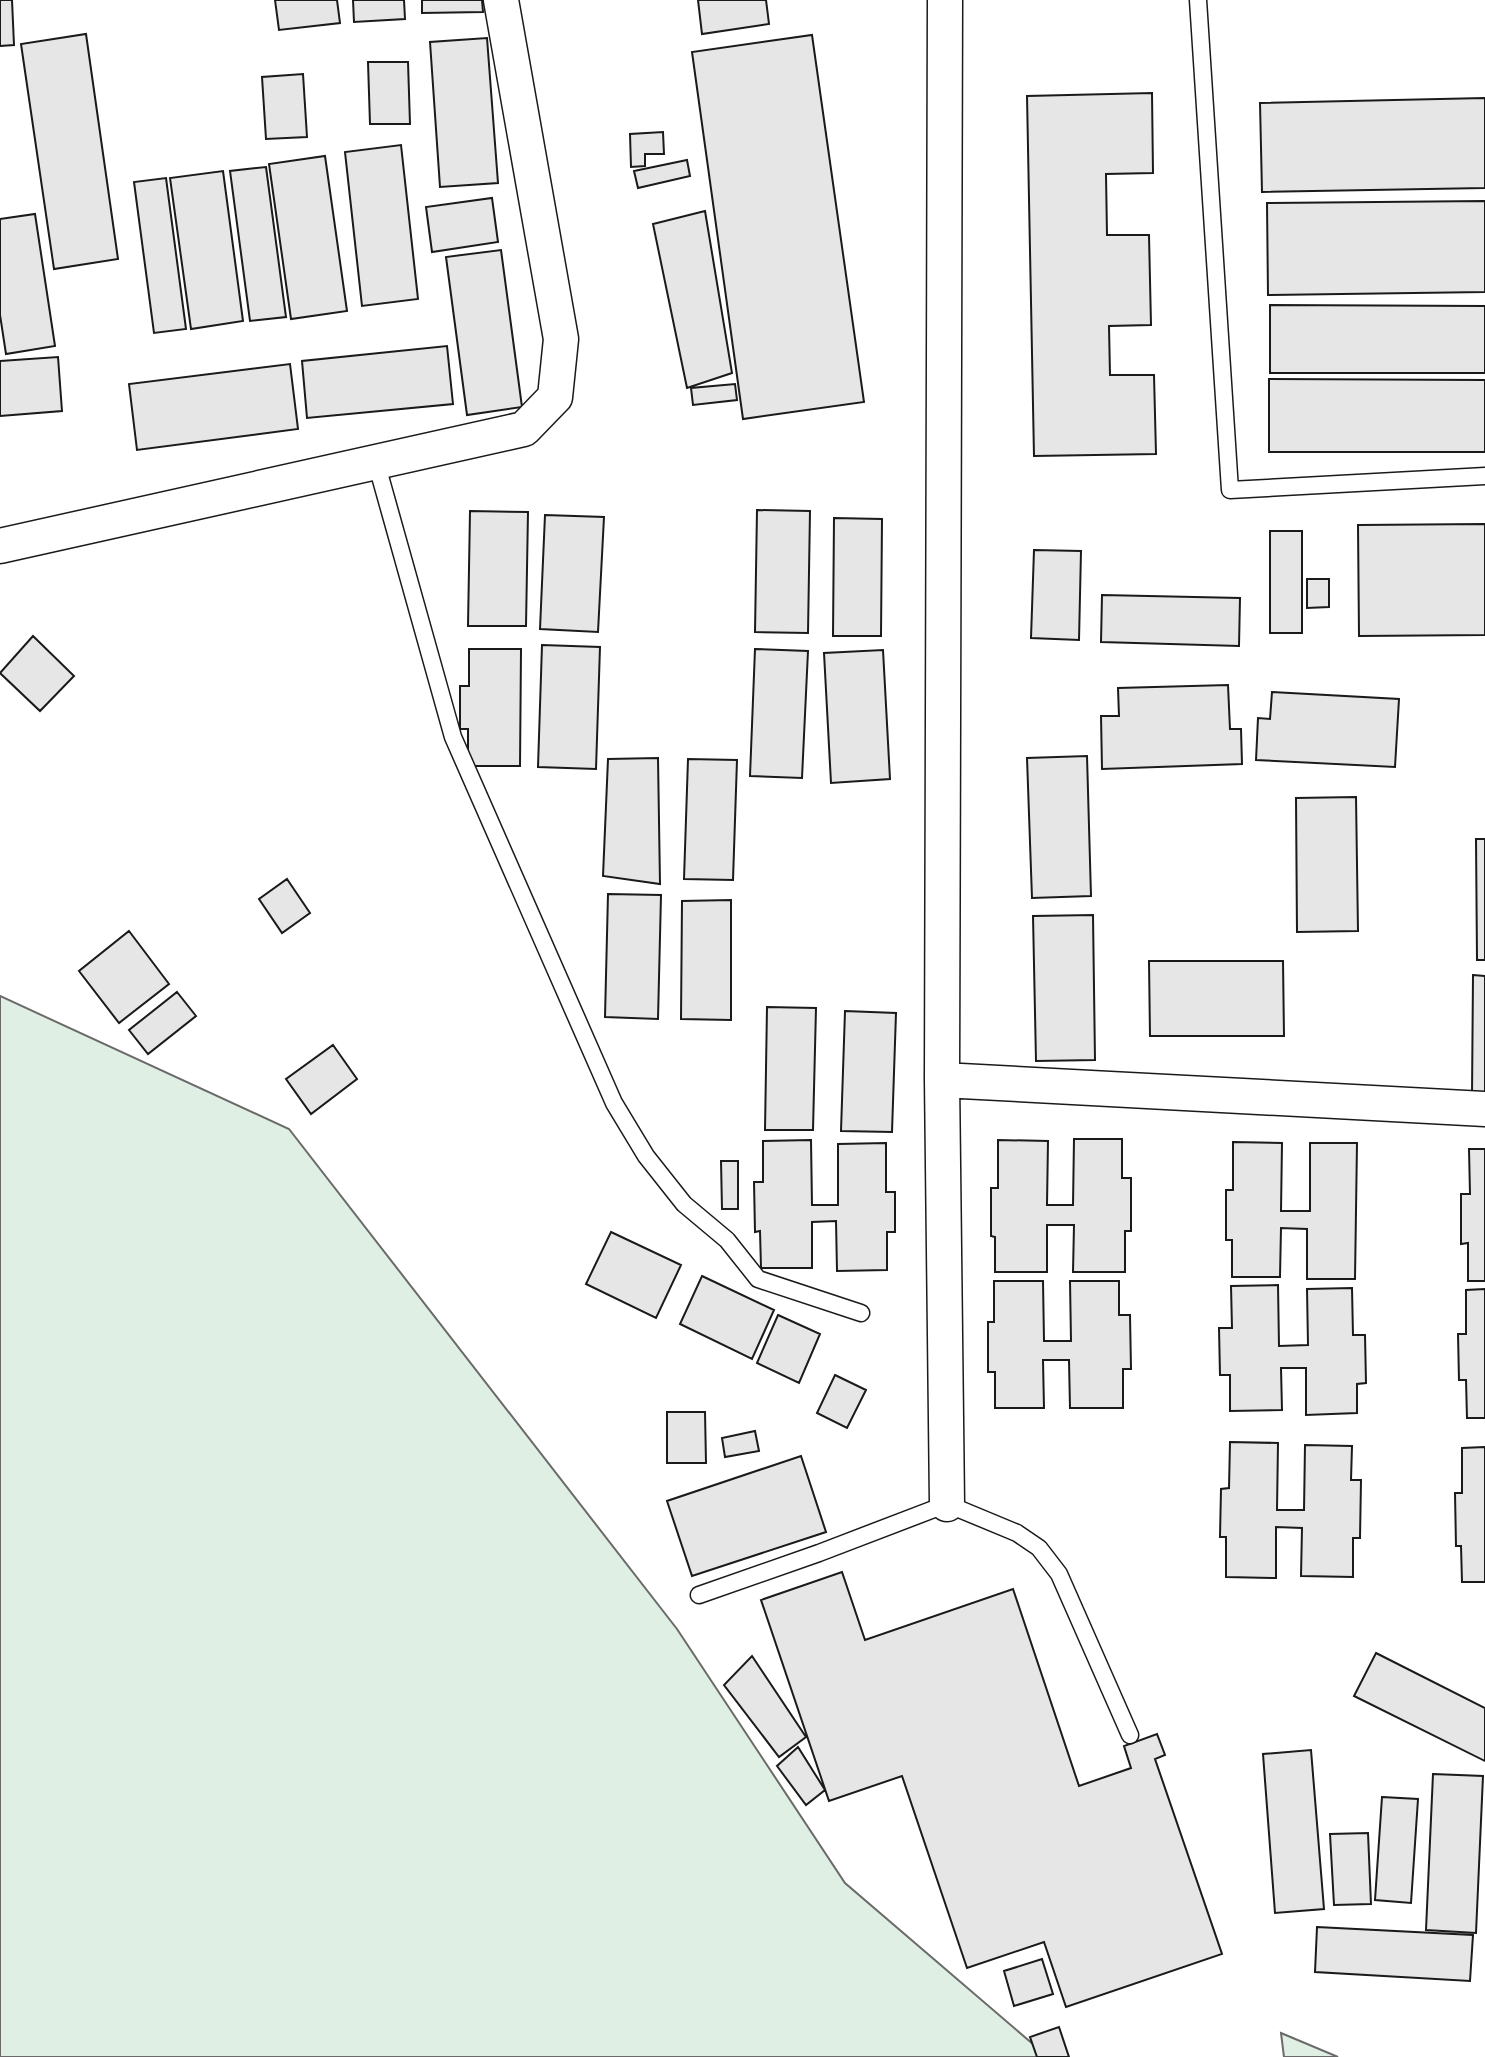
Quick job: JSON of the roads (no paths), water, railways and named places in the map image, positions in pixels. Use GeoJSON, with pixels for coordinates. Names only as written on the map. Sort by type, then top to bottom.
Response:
{"type":"FeatureCollection","features":[{"type":"Feature","properties":{"kind":"street"},"geometry":{"type":"LineString","coordinates":[[0,546],[524,429],[555,397],[561,339],[501,0]]}},
{"type":"Feature","properties":{"kind":"street"},"geometry":{"type":"LineString","coordinates":[[945,0],[942,1080],[947,1504]]}},
{"type":"Feature","properties":{"kind":"street"},"geometry":{"type":"LineString","coordinates":[[942,1080],[1485,1109]]}},
{"type":"Feature","properties":{"kind":"lane"},"geometry":{"type":"LineString","coordinates":[[1198,0],[1230,490],[1485,476]]}},
{"type":"Feature","properties":{"kind":"lane"},"geometry":{"type":"LineString","coordinates":[[376,462],[453,737],[614,1103],[646,1156],[684,1204],[727,1240],[758,1279],[861,1313]]}},
{"type":"Feature","properties":{"kind":"lane"},"geometry":{"type":"LineString","coordinates":[[699,1595],[947,1504],[1017,1533],[1039,1548],[1059,1574],[1130,1735]]}}]}
